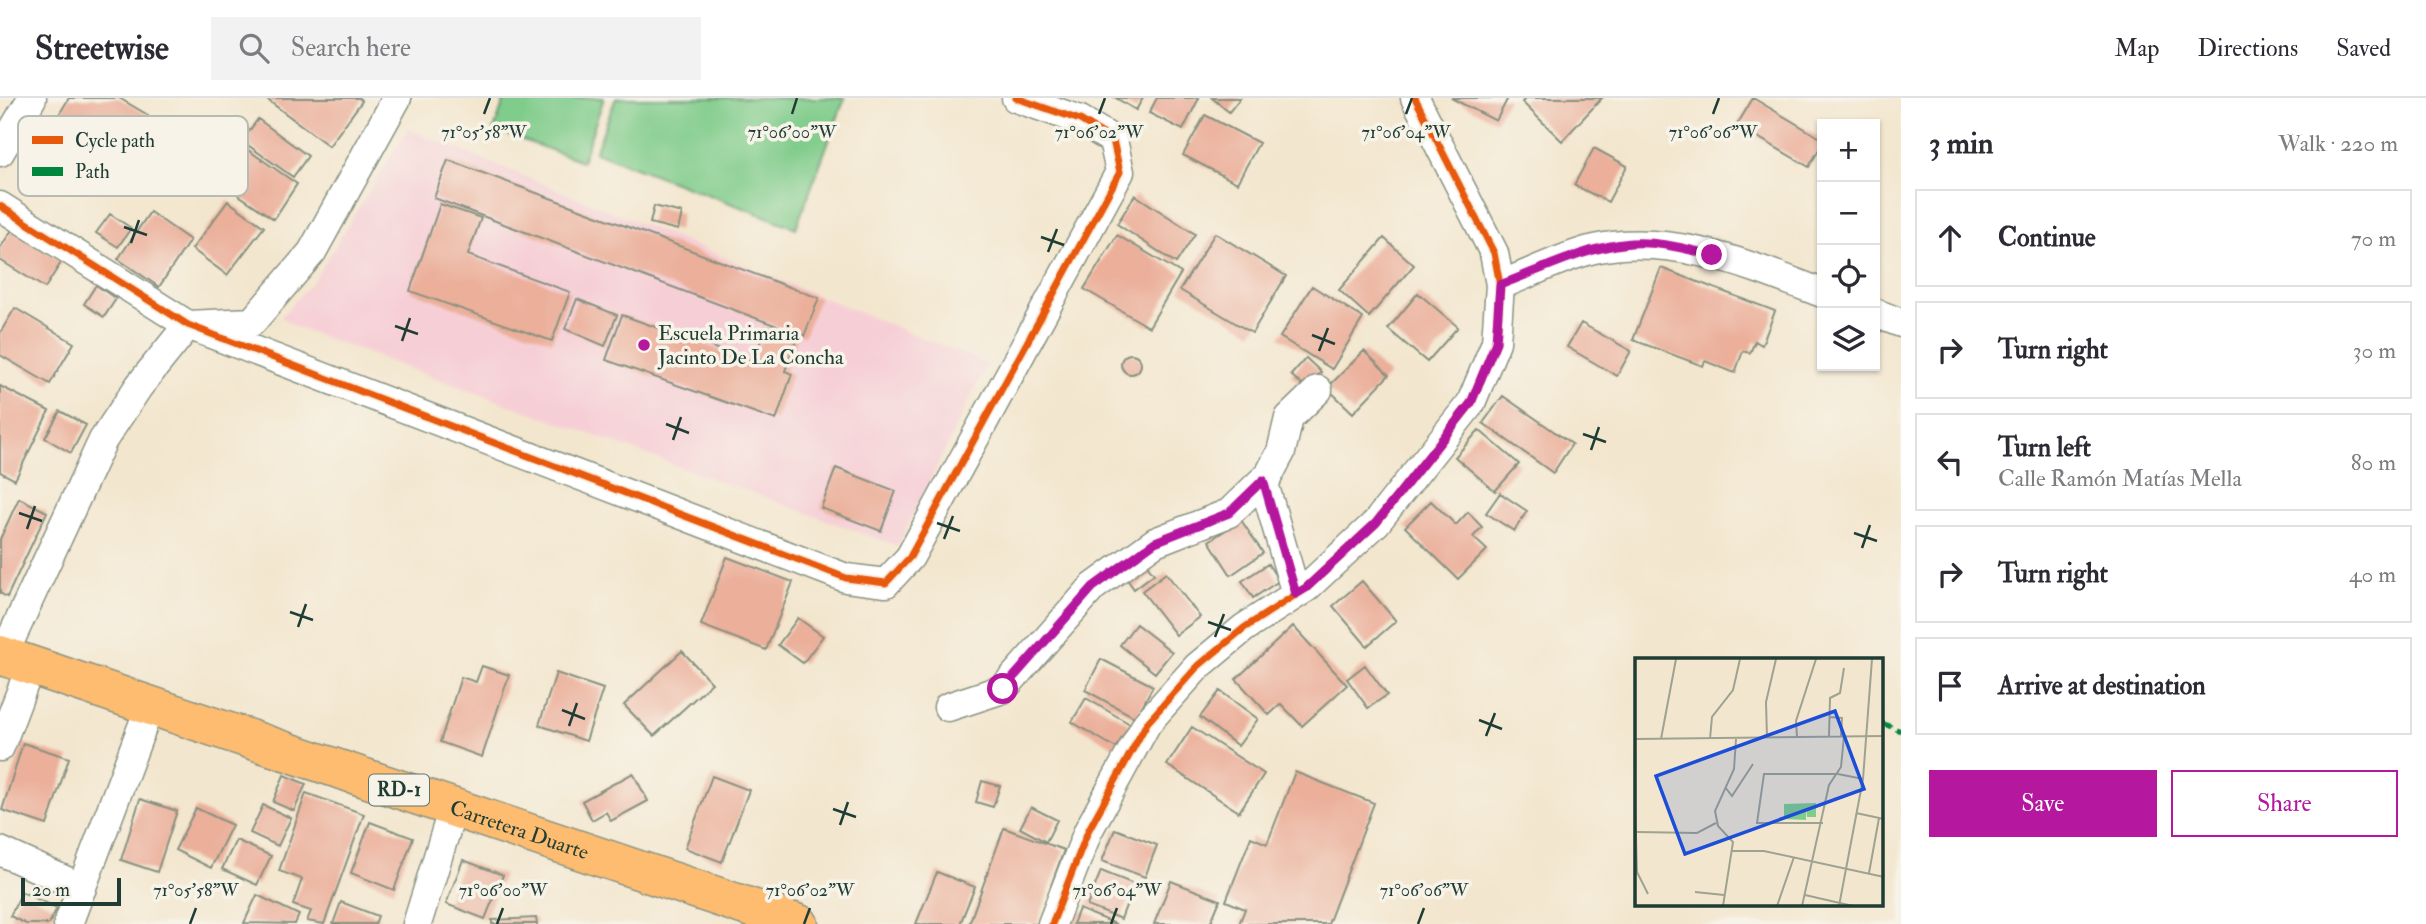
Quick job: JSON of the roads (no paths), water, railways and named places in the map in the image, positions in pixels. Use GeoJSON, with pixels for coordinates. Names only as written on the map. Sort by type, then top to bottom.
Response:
{"type":"FeatureCollection","features":[{"type":"Feature","properties":{"kind":"main road","name":"Carretera Duarte"},"geometry":{"type":"LineString","coordinates":[[11,659],[453,808],[728,912],[799,924]]}},
{"type":"Feature","properties":{"kind":"street"},"geometry":{"type":"LineString","coordinates":[[21,116],[32,98]]}},
{"type":"Feature","properties":{"kind":"street"},"geometry":{"type":"LineString","coordinates":[[0,747],[11,659],[103,440],[139,386],[188,325],[252,322],[312,252],[397,98]]}},
{"type":"Feature","properties":{"kind":"street"},"geometry":{"type":"LineString","coordinates":[[0,206],[188,325],[846,578],[886,583],[910,556],[1120,172],[1113,139],[1080,120],[1016,98]]}},
{"type":"Feature","properties":{"kind":"street"},"geometry":{"type":"LineString","coordinates":[[1052,924],[1088,831],[1147,723],[1197,667],[1244,628],[1306,588],[1376,523],[1471,403],[1496,342],[1500,285],[1494,253],[1415,98]]}},
{"type":"Feature","properties":{"kind":"street"},"geometry":{"type":"LineString","coordinates":[[0,152],[18,122]]}},
{"type":"Feature","properties":{"kind":"street"},"geometry":{"type":"LineString","coordinates":[[1500,285],[1589,251],[1632,243],[1669,246],[1712,255],[1817,291]]}},
{"type":"Feature","properties":{"kind":"street"},"geometry":{"type":"LineString","coordinates":[[1880,315],[1901,323]]}},
{"type":"Feature","properties":{"kind":"street"},"geometry":{"type":"LineString","coordinates":[[1264,484],[1281,452],[1289,418],[1318,390]]}},
{"type":"Feature","properties":{"kind":"street"},"geometry":{"type":"LineString","coordinates":[[948,707],[1003,689],[1093,587],[1155,542],[1229,513],[1263,480],[1296,594]]}},
{"type":"Feature","properties":{"kind":"street"},"geometry":{"type":"LineString","coordinates":[[68,924],[150,706]]}},
{"type":"Feature","properties":{"kind":"street"},"geometry":{"type":"LineString","coordinates":[[417,924],[453,808]]}},
{"type":"Feature","properties":{"kind":"street"},"geometry":{"type":"LineString","coordinates":[[0,851],[82,888]]}},
{"type":"Feature","properties":{"kind":"place","name":"Escuela Primaria Jacinto De La Concha"},"geometry":{"type":"Point","coordinates":[644,345]}}]}
